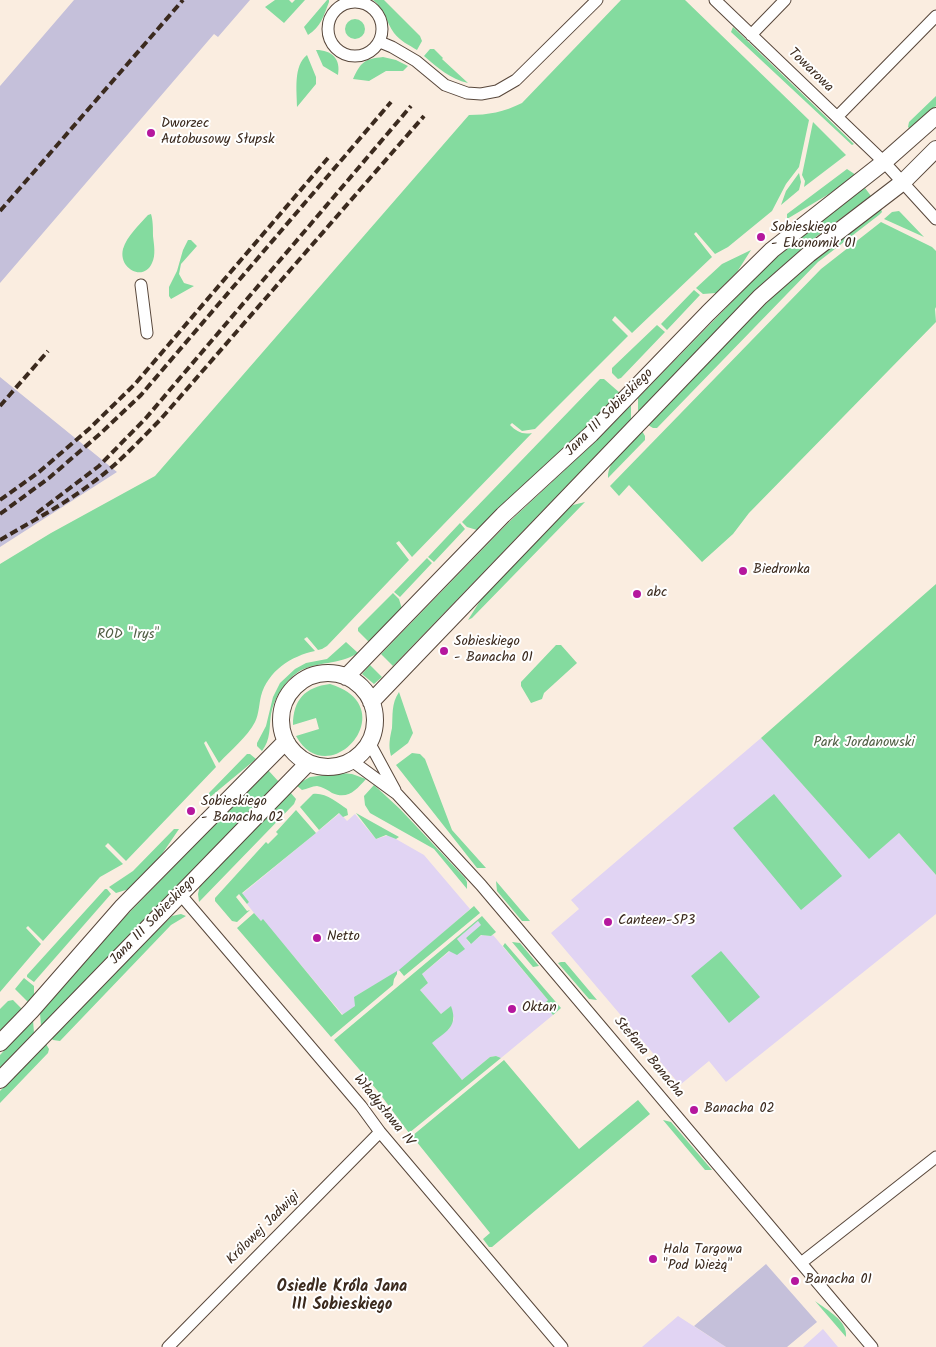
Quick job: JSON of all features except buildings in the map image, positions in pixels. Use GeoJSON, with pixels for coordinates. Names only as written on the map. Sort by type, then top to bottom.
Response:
{"type":"FeatureCollection","features":[{"type":"Feature","properties":{"kind":"street"},"geometry":{"type":"LineString","coordinates":[[380,42],[410,57],[445,85],[467,93],[481,94],[497,91],[516,80],[597,0]]}},
{"type":"Feature","properties":{"kind":"street","name":"Towarowa"},"geometry":{"type":"LineString","coordinates":[[715,0],[884,162]]}},
{"type":"Feature","properties":{"kind":"street"},"geometry":{"type":"LineString","coordinates":[[751,35],[785,0]]}},
{"type":"Feature","properties":{"kind":"street"},"geometry":{"type":"LineString","coordinates":[[353,3],[368,6],[380,20],[382,31],[380,42],[369,52],[357,56],[345,53],[337,48],[331,40],[328,30],[337,5],[353,3]]}},
{"type":"Feature","properties":{"kind":"street"},"geometry":{"type":"LineString","coordinates":[[837,117],[936,16]]}},
{"type":"Feature","properties":{"kind":"street","name":"Jana III Sobieskiego"},"geometry":{"type":"LineString","coordinates":[[346,677],[503,515],[591,434],[772,250],[884,162],[936,116]]}},
{"type":"Feature","properties":{"kind":"street","name":"Jana III Sobieskiego"},"geometry":{"type":"LineString","coordinates":[[371,702],[760,297],[809,254],[903,182],[936,149]]}},
{"type":"Feature","properties":{"kind":"street"},"geometry":{"type":"LineString","coordinates":[[884,162],[936,219]]}},
{"type":"Feature","properties":{"kind":"street"},"geometry":{"type":"LineString","coordinates":[[142,285],[147,332]]}},
{"type":"Feature","properties":{"kind":"street"},"geometry":{"type":"LineString","coordinates":[[328,673],[346,677],[365,691],[371,702],[374,715],[374,729],[370,742],[352,760],[330,767],[319,766],[299,757],[286,740],[282,729],[281,716],[284,704],[295,686],[310,677],[328,673]]}},
{"type":"Feature","properties":{"kind":"street"},"geometry":{"type":"LineString","coordinates":[[0,1043],[31,1011],[123,906],[286,740]]}},
{"type":"Feature","properties":{"kind":"street","name":"Stefana Banacha"},"geometry":{"type":"LineString","coordinates":[[370,742],[397,794]]}},
{"type":"Feature","properties":{"kind":"street","name":"Stefana Banacha"},"geometry":{"type":"LineString","coordinates":[[352,760],[397,794],[481,885],[872,1347]]}},
{"type":"Feature","properties":{"kind":"street","name":"Jana III Sobieskiego"},"geometry":{"type":"LineString","coordinates":[[0,1080],[308,762]]}},
{"type":"Feature","properties":{"kind":"street","name":"Władysława IV"},"geometry":{"type":"LineString","coordinates":[[180,894],[361,1106],[380,1132],[558,1345]]}},
{"type":"Feature","properties":{"kind":"street","name":"Królowej Jadwigi"},"geometry":{"type":"LineString","coordinates":[[168,1347],[380,1132]]}},
{"type":"Feature","properties":{"kind":"street"},"geometry":{"type":"LineString","coordinates":[[801,1263],[936,1157]]}},
{"type":"Feature","properties":{"kind":"shaded area"},"geometry":{"type":"Polygon","coordinates":[[[74,0],[250,0],[218,37],[214,34],[0,283],[0,86],[74,0]]]}},
{"type":"Feature","properties":{"kind":"shaded area"},"geometry":{"type":"Polygon","coordinates":[[[0,377],[117,472],[0,547],[0,377]]]}},
{"type":"Feature","properties":{"kind":"shaded area"},"geometry":{"type":"Polygon","coordinates":[[[761,738],[869,858],[899,833],[936,875],[936,914],[726,1082],[709,1061],[680,1085],[551,933],[579,909],[571,900],[761,738]]]}},
{"type":"Feature","properties":{"kind":"shaded area"},"geometry":{"type":"Polygon","coordinates":[[[340,813],[347,821],[355,814],[376,839],[389,835],[424,855],[470,909],[402,969],[354,997],[356,1006],[343,1015],[263,920],[261,921],[254,913],[247,904],[249,902],[242,894],[340,813]]]}},
{"type":"Feature","properties":{"kind":"shaded area"},"geometry":{"type":"Polygon","coordinates":[[[478,921],[482,925],[466,938],[470,944],[482,935],[493,935],[548,1000],[544,1004],[553,1015],[501,1058],[496,1056],[490,1057],[462,1080],[431,1043],[449,1029],[454,1019],[451,1007],[441,1014],[420,990],[428,983],[422,974],[450,951],[464,948],[457,939],[478,921]]]}},
{"type":"Feature","properties":{"kind":"shaded area"},"geometry":{"type":"Polygon","coordinates":[[[766,1264],[817,1322],[787,1347],[726,1347],[694,1326],[766,1264]]]}},
{"type":"Feature","properties":{"kind":"shaded area"},"geometry":{"type":"Polygon","coordinates":[[[678,1316],[726,1347],[642,1347],[678,1316]]]}},
{"type":"Feature","properties":{"kind":"shaded area"},"geometry":{"type":"Polygon","coordinates":[[[823,1329],[838,1347],[803,1347],[823,1329]]]}},
{"type":"Feature","properties":{"kind":"green space"},"geometry":{"type":"Polygon","coordinates":[[[275,0],[289,0],[292,3],[295,0],[305,0],[284,23],[265,7],[275,0]]]}},
{"type":"Feature","properties":{"kind":"green space"},"geometry":{"type":"Polygon","coordinates":[[[327,0],[329,2],[322,20],[308,35],[304,27],[327,0]]]}},
{"type":"Feature","properties":{"kind":"green space"},"geometry":{"type":"Polygon","coordinates":[[[373,0],[384,0],[420,36],[422,41],[417,50],[396,36],[383,11],[373,0]]]}},
{"type":"Feature","properties":{"kind":"green space","name":"ROD \"Irys\""},"geometry":{"type":"Polygon","coordinates":[[[621,0],[685,0],[809,120],[799,167],[786,184],[772,211],[728,247],[715,254],[696,232],[694,234],[712,257],[632,333],[615,316],[612,320],[628,336],[535,429],[522,431],[512,423],[510,425],[520,432],[532,433],[412,557],[399,541],[396,543],[409,560],[327,646],[318,650],[307,637],[304,639],[315,651],[289,661],[269,679],[261,696],[255,722],[243,738],[219,763],[206,741],[204,743],[216,767],[126,861],[108,843],[105,846],[123,864],[100,877],[43,941],[28,926],[26,928],[41,944],[0,992],[0,564],[51,533],[155,476],[469,115],[496,112],[522,103],[621,0]]]}},
{"type":"Feature","properties":{"kind":"green space"},"geometry":{"type":"Polygon","coordinates":[[[351,19],[359,19],[365,25],[365,33],[359,39],[351,39],[345,33],[345,25],[351,19]]]}},
{"type":"Feature","properties":{"kind":"green space"},"geometry":{"type":"Polygon","coordinates":[[[733,27],[854,144],[852,145],[731,32],[733,27]]]}},
{"type":"Feature","properties":{"kind":"green space"},"geometry":{"type":"Polygon","coordinates":[[[430,49],[434,49],[468,83],[450,76],[424,56],[430,49]]]}},
{"type":"Feature","properties":{"kind":"green space"},"geometry":{"type":"Polygon","coordinates":[[[316,50],[322,50],[334,56],[338,64],[338,75],[323,66],[316,50]]]}},
{"type":"Feature","properties":{"kind":"green space"},"geometry":{"type":"Polygon","coordinates":[[[307,55],[316,77],[316,84],[297,107],[296,86],[298,72],[307,55]]]}},
{"type":"Feature","properties":{"kind":"green space"},"geometry":{"type":"Polygon","coordinates":[[[383,57],[396,60],[408,66],[403,71],[386,71],[369,81],[353,79],[364,62],[383,57]]]}},
{"type":"Feature","properties":{"kind":"green space"},"geometry":{"type":"Polygon","coordinates":[[[936,96],[936,106],[911,130],[908,127],[909,122],[936,96]]]}},
{"type":"Feature","properties":{"kind":"green space"},"geometry":{"type":"Polygon","coordinates":[[[813,122],[846,155],[804,187],[805,181],[802,175],[813,122]]]}},
{"type":"Feature","properties":{"kind":"green space"},"geometry":{"type":"Polygon","coordinates":[[[847,169],[856,175],[829,194],[787,219],[787,214],[847,169]]]}},
{"type":"Feature","properties":{"kind":"green space"},"geometry":{"type":"Polygon","coordinates":[[[799,173],[801,182],[799,190],[781,205],[786,191],[799,173]]]}},
{"type":"Feature","properties":{"kind":"green space"},"geometry":{"type":"Polygon","coordinates":[[[865,188],[871,196],[817,236],[762,284],[638,413],[638,398],[770,263],[834,210],[865,188]]]}},
{"type":"Feature","properties":{"kind":"green space"},"geometry":{"type":"Polygon","coordinates":[[[881,209],[882,212],[879,215],[818,262],[657,428],[648,425],[793,278],[825,251],[881,209]]]}},
{"type":"Feature","properties":{"kind":"green space"},"geometry":{"type":"Polygon","coordinates":[[[899,211],[924,237],[884,219],[892,212],[899,211]]]}},
{"type":"Feature","properties":{"kind":"green space"},"geometry":{"type":"Polygon","coordinates":[[[151,214],[154,257],[148,269],[143,272],[133,271],[124,262],[122,256],[123,249],[134,231],[151,214]]]}},
{"type":"Feature","properties":{"kind":"green space"},"geometry":{"type":"Polygon","coordinates":[[[881,222],[932,247],[936,251],[936,322],[749,513],[733,534],[702,562],[629,485],[619,496],[610,486],[821,269],[881,222]]]}},
{"type":"Feature","properties":{"kind":"green space"},"geometry":{"type":"Polygon","coordinates":[[[188,240],[191,240],[197,246],[181,264],[179,274],[184,283],[194,286],[171,299],[169,287],[188,240]]]}},
{"type":"Feature","properties":{"kind":"green space"},"geometry":{"type":"Polygon","coordinates":[[[751,250],[737,272],[716,293],[703,294],[696,288],[722,264],[751,250]]]}},
{"type":"Feature","properties":{"kind":"green space"},"geometry":{"type":"Polygon","coordinates":[[[694,290],[700,295],[667,330],[661,324],[694,290]]]}},
{"type":"Feature","properties":{"kind":"green space"},"geometry":{"type":"Polygon","coordinates":[[[657,325],[665,332],[618,379],[612,373],[612,368],[657,325]]]}},
{"type":"Feature","properties":{"kind":"green space"},"geometry":{"type":"Polygon","coordinates":[[[600,379],[604,379],[620,393],[584,430],[477,530],[467,527],[462,522],[600,379]]]}},
{"type":"Feature","properties":{"kind":"green space"},"geometry":{"type":"Polygon","coordinates":[[[631,405],[631,419],[393,666],[381,654],[508,523],[596,441],[631,405]]]}},
{"type":"Feature","properties":{"kind":"green space"},"geometry":{"type":"Polygon","coordinates":[[[642,431],[645,440],[608,478],[611,464],[615,458],[642,431]]]}},
{"type":"Feature","properties":{"kind":"green space"},"geometry":{"type":"Polygon","coordinates":[[[585,502],[468,620],[485,593],[563,512],[573,505],[585,502]]]}},
{"type":"Feature","properties":{"kind":"green space"},"geometry":{"type":"Polygon","coordinates":[[[460,523],[465,529],[434,562],[428,557],[460,523]]]}},
{"type":"Feature","properties":{"kind":"green space"},"geometry":{"type":"Polygon","coordinates":[[[427,558],[432,563],[400,597],[394,592],[427,558]]]}},
{"type":"Feature","properties":{"kind":"green space","name":"Park Jordanowski"},"geometry":{"type":"Polygon","coordinates":[[[936,584],[936,875],[899,833],[869,859],[761,738],[936,584]]]}},
{"type":"Feature","properties":{"kind":"green space"},"geometry":{"type":"Polygon","coordinates":[[[393,593],[399,599],[402,609],[369,642],[358,631],[358,628],[393,593]]]}},
{"type":"Feature","properties":{"kind":"green space"},"geometry":{"type":"Polygon","coordinates":[[[346,642],[358,653],[351,657],[312,666],[298,672],[285,685],[277,696],[272,708],[268,738],[262,751],[257,746],[257,743],[266,726],[273,697],[280,683],[295,669],[306,663],[327,659],[346,642]]]}},
{"type":"Feature","properties":{"kind":"green space"},"geometry":{"type":"Polygon","coordinates":[[[556,645],[561,645],[577,663],[544,693],[542,699],[531,703],[521,686],[521,682],[556,645]]]}},
{"type":"Feature","properties":{"kind":"green space"},"geometry":{"type":"Polygon","coordinates":[[[370,665],[382,677],[374,684],[362,674],[370,665]]]}},
{"type":"Feature","properties":{"kind":"green space"},"geometry":{"type":"Polygon","coordinates":[[[330,684],[352,695],[361,710],[361,726],[354,741],[341,752],[326,756],[310,752],[296,736],[319,729],[316,718],[293,725],[295,708],[302,696],[314,688],[330,684]]]}},
{"type":"Feature","properties":{"kind":"green space"},"geometry":{"type":"Polygon","coordinates":[[[399,692],[413,733],[408,743],[391,756],[389,745],[393,710],[399,692]]]}},
{"type":"Feature","properties":{"kind":"green space"},"geometry":{"type":"Polygon","coordinates":[[[412,753],[420,754],[425,759],[452,830],[486,868],[477,868],[396,765],[412,753]]]}},
{"type":"Feature","properties":{"kind":"green space"},"geometry":{"type":"Polygon","coordinates":[[[247,754],[256,759],[209,798],[209,793],[247,754]]]}},
{"type":"Feature","properties":{"kind":"green space"},"geometry":{"type":"Polygon","coordinates":[[[268,770],[279,782],[41,1026],[40,1013],[125,917],[268,770]]]}},
{"type":"Feature","properties":{"kind":"green space"},"geometry":{"type":"Polygon","coordinates":[[[342,773],[366,779],[347,795],[338,795],[317,786],[302,790],[296,785],[310,777],[342,773]]]}},
{"type":"Feature","properties":{"kind":"green space"},"geometry":{"type":"Polygon","coordinates":[[[374,785],[400,809],[465,878],[467,889],[434,849],[370,813],[365,805],[364,796],[374,785]]]}},
{"type":"Feature","properties":{"kind":"green space"},"geometry":{"type":"Polygon","coordinates":[[[290,792],[296,799],[294,804],[199,902],[200,885],[290,792]]]}},
{"type":"Feature","properties":{"kind":"green space"},"geometry":{"type":"Polygon","coordinates":[[[313,794],[327,796],[347,809],[348,815],[343,817],[339,813],[319,830],[300,807],[313,794]]]}},
{"type":"Feature","properties":{"kind":"green space"},"geometry":{"type":"Polygon","coordinates":[[[774,794],[842,876],[801,910],[733,828],[774,794]]]}},
{"type":"Feature","properties":{"kind":"green space"},"geometry":{"type":"Polygon","coordinates":[[[296,810],[316,833],[242,893],[249,902],[247,904],[239,894],[236,897],[247,911],[250,910],[237,922],[232,921],[215,901],[215,898],[266,842],[268,844],[278,834],[276,832],[296,810]]]}},
{"type":"Feature","properties":{"kind":"green space"},"geometry":{"type":"Polygon","coordinates":[[[356,813],[399,837],[396,839],[386,835],[376,839],[356,813]]]}},
{"type":"Feature","properties":{"kind":"green space"},"geometry":{"type":"Polygon","coordinates":[[[174,829],[179,829],[158,860],[129,889],[116,893],[109,887],[133,871],[174,829]]]}},
{"type":"Feature","properties":{"kind":"green space"},"geometry":{"type":"Polygon","coordinates":[[[496,881],[530,921],[522,921],[497,891],[496,881]]]}},
{"type":"Feature","properties":{"kind":"green space"},"geometry":{"type":"Polygon","coordinates":[[[105,889],[111,894],[34,982],[27,977],[27,975],[105,889]]]}},
{"type":"Feature","properties":{"kind":"green space"},"geometry":{"type":"Polygon","coordinates":[[[474,906],[480,913],[404,976],[399,970],[474,906]]]}},
{"type":"Feature","properties":{"kind":"green space"},"geometry":{"type":"Polygon","coordinates":[[[254,913],[261,921],[263,919],[342,1015],[355,1006],[354,997],[397,971],[393,985],[331,1037],[237,928],[254,913]]]}},
{"type":"Feature","properties":{"kind":"green space"},"geometry":{"type":"Polygon","coordinates":[[[181,914],[186,916],[171,925],[60,1041],[51,1038],[172,916],[181,914]]]}},
{"type":"Feature","properties":{"kind":"green space"},"geometry":{"type":"Polygon","coordinates":[[[482,916],[496,932],[491,936],[481,935],[471,944],[466,938],[481,925],[478,921],[457,939],[465,949],[457,955],[449,951],[422,974],[428,983],[420,990],[441,1014],[451,1006],[453,1013],[452,1024],[446,1032],[432,1043],[462,1080],[490,1057],[496,1056],[501,1058],[409,1133],[377,1090],[334,1040],[482,916]]]}},
{"type":"Feature","properties":{"kind":"green space"},"geometry":{"type":"Polygon","coordinates":[[[512,942],[520,943],[539,966],[533,967],[512,942]]]}},
{"type":"Feature","properties":{"kind":"green space"},"geometry":{"type":"Polygon","coordinates":[[[505,943],[561,1008],[553,1015],[544,1004],[548,1000],[503,946],[505,943]]]}},
{"type":"Feature","properties":{"kind":"green space"},"geometry":{"type":"Polygon","coordinates":[[[721,951],[760,997],[729,1023],[691,976],[721,951]]]}},
{"type":"Feature","properties":{"kind":"green space"},"geometry":{"type":"Polygon","coordinates":[[[565,962],[597,1000],[589,999],[558,963],[565,962]]]}},
{"type":"Feature","properties":{"kind":"green space"},"geometry":{"type":"Polygon","coordinates":[[[24,978],[34,986],[34,995],[28,1002],[15,989],[24,978]]]}},
{"type":"Feature","properties":{"kind":"green space"},"geometry":{"type":"Polygon","coordinates":[[[13,1000],[22,1009],[0,1032],[0,1009],[8,1001],[13,1000]]]}},
{"type":"Feature","properties":{"kind":"green space"},"geometry":{"type":"Polygon","coordinates":[[[33,1020],[34,1033],[0,1068],[0,1055],[33,1020]]]}},
{"type":"Feature","properties":{"kind":"green space"},"geometry":{"type":"Polygon","coordinates":[[[46,1044],[49,1049],[48,1053],[0,1103],[0,1091],[46,1044]]]}},
{"type":"Feature","properties":{"kind":"green space"},"geometry":{"type":"Polygon","coordinates":[[[504,1060],[579,1149],[638,1100],[650,1114],[492,1247],[489,1247],[483,1239],[490,1233],[412,1136],[504,1060]]]}},
{"type":"Feature","properties":{"kind":"green space"},"geometry":{"type":"Polygon","coordinates":[[[663,1120],[671,1122],[712,1170],[705,1170],[663,1120]]]}},
{"type":"Feature","properties":{"kind":"green space"},"geometry":{"type":"Polygon","coordinates":[[[815,1301],[840,1321],[846,1331],[846,1337],[815,1301]]]}},
{"type":"Feature","properties":{"kind":"railway"},"geometry":{"type":"LineString","coordinates":[[0,211],[183,0]]}},
{"type":"Feature","properties":{"kind":"railway"},"geometry":{"type":"LineString","coordinates":[[0,514],[49,478],[141,395],[391,102]]}},
{"type":"Feature","properties":{"kind":"railway"},"geometry":{"type":"LineString","coordinates":[[37,513],[99,466],[146,418],[411,106]]}},
{"type":"Feature","properties":{"kind":"railway"},"geometry":{"type":"LineString","coordinates":[[0,540],[81,491],[110,469],[135,445],[160,420],[424,116]]}},
{"type":"Feature","properties":{"kind":"railway"},"geometry":{"type":"LineString","coordinates":[[0,500],[39,472],[89,429],[135,384],[328,158]]}},
{"type":"Feature","properties":{"kind":"railway"},"geometry":{"type":"LineString","coordinates":[[0,406],[48,351]]}},
{"type":"Feature","properties":{"kind":"place","name":"Dworzec Autobusowy Słupsk"},"geometry":{"type":"Point","coordinates":[151,133]}},
{"type":"Feature","properties":{"kind":"place","name":"Sobieskiego - Ekonomik 01"},"geometry":{"type":"Point","coordinates":[761,237]}},
{"type":"Feature","properties":{"kind":"place","name":"Biedronka"},"geometry":{"type":"Point","coordinates":[743,571]}},
{"type":"Feature","properties":{"kind":"place","name":"abc"},"geometry":{"type":"Point","coordinates":[637,594]}},
{"type":"Feature","properties":{"kind":"place","name":"Sobieskiego - Banacha 01"},"geometry":{"type":"Point","coordinates":[444,651]}},
{"type":"Feature","properties":{"kind":"place","name":"Sobieskiego - Banacha 02"},"geometry":{"type":"Point","coordinates":[191,811]}},
{"type":"Feature","properties":{"kind":"place","name":"Canteen-SP3"},"geometry":{"type":"Point","coordinates":[608,922]}},
{"type":"Feature","properties":{"kind":"place","name":"Netto"},"geometry":{"type":"Point","coordinates":[317,938]}},
{"type":"Feature","properties":{"kind":"place","name":"Oktan"},"geometry":{"type":"Point","coordinates":[512,1009]}},
{"type":"Feature","properties":{"kind":"place","name":"Banacha 02"},"geometry":{"type":"Point","coordinates":[694,1110]}},
{"type":"Feature","properties":{"kind":"place","name":"Hala Targowa \"Pod Wieżą\""},"geometry":{"type":"Point","coordinates":[653,1259]}},
{"type":"Feature","properties":{"kind":"place","name":"Banacha 01"},"geometry":{"type":"Point","coordinates":[795,1281]}},
{"type":"Feature","properties":{"kind":"district","name":"Osiedle Króla Jana III Sobieskiego"},"geometry":{"type":"Point","coordinates":[342,1297]}}]}
